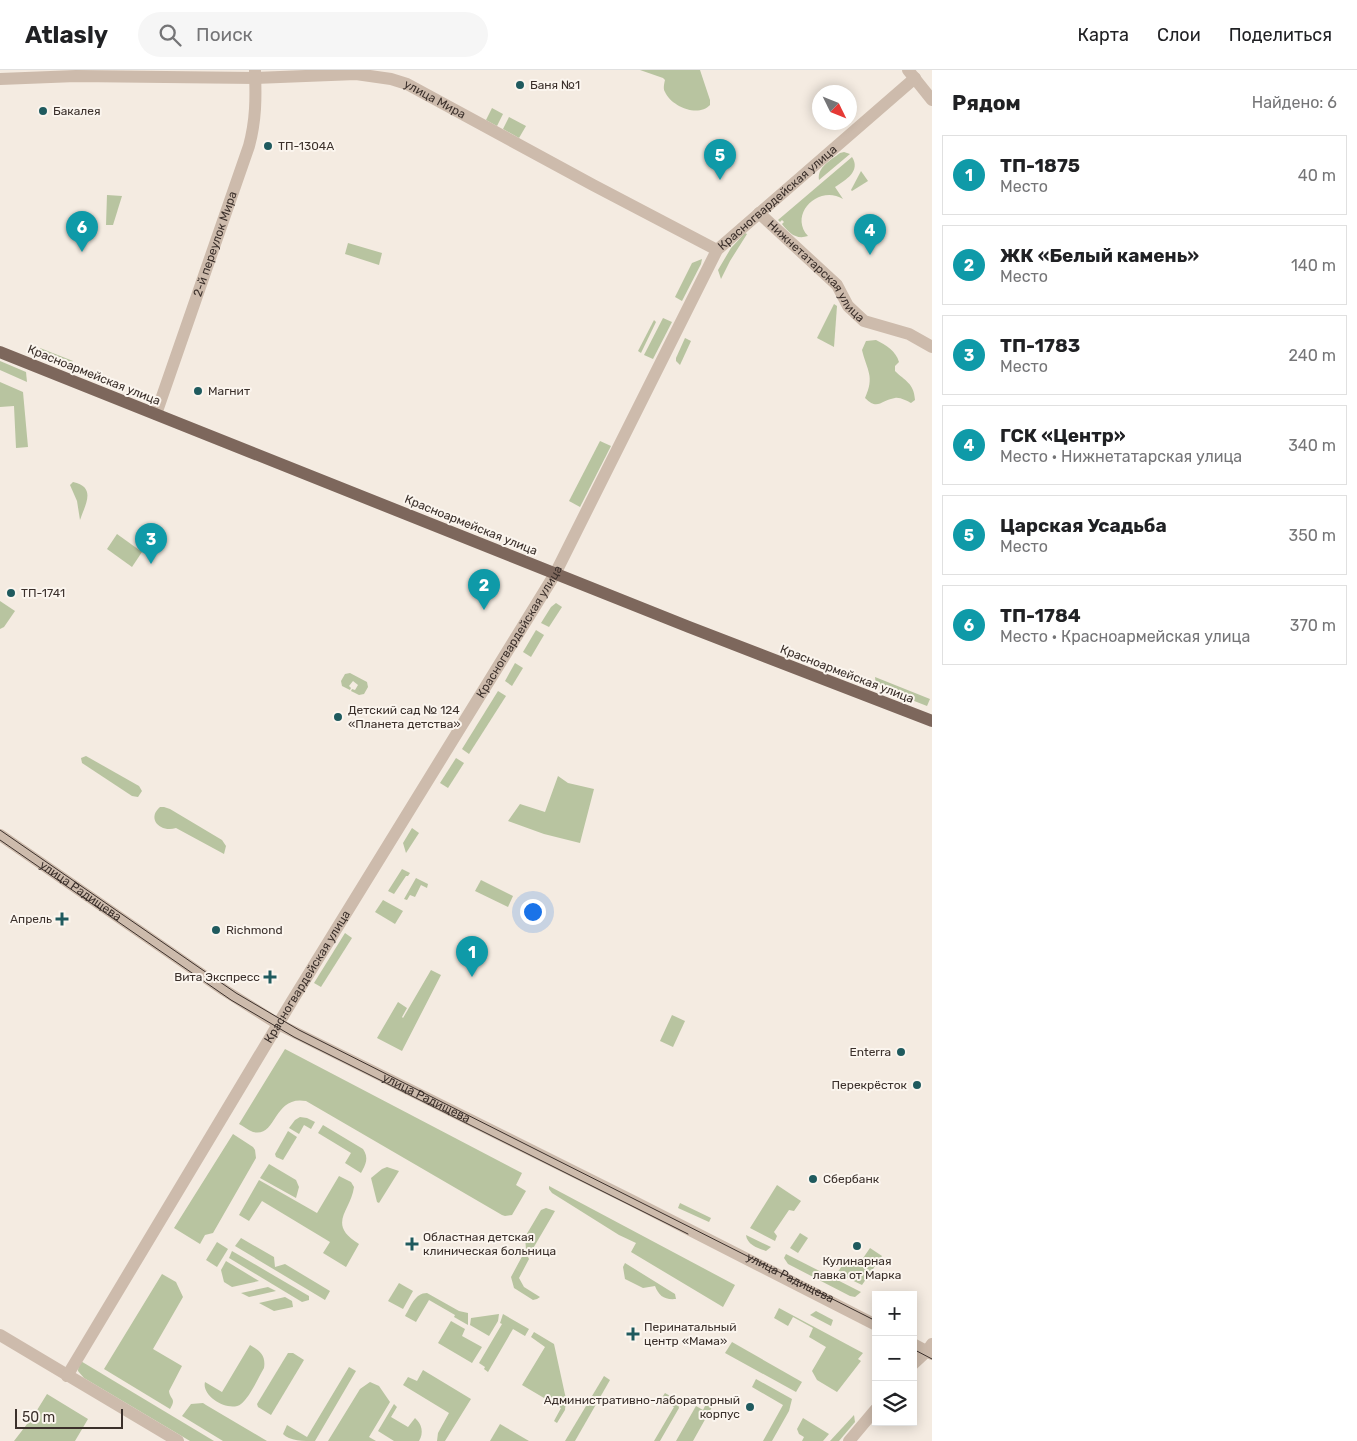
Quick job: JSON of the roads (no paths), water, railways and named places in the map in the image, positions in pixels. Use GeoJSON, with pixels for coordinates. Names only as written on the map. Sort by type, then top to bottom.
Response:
{"type":"FeatureCollection","features":[{"type":"Feature","properties":{"kind":"main road","name":"Красноармейская улица"},"geometry":{"type":"LineString","coordinates":[[0,352],[556,574],[932,721]]}},
{"type":"Feature","properties":{"kind":"street","name":"улица Мира"},"geometry":{"type":"LineString","coordinates":[[0,79],[76,76],[255,74],[356,74],[391,79],[407,84],[717,250]]}},
{"type":"Feature","properties":{"kind":"street","name":"2-й переулок Мира"},"geometry":{"type":"LineString","coordinates":[[156,414],[249,146],[256,110],[255,74]]}},
{"type":"Feature","properties":{"kind":"street","name":"Красногвардейская улица"},"geometry":{"type":"LineString","coordinates":[[67,1376],[278,1024],[556,574],[717,250],[759,214],[911,74]]}},
{"type":"Feature","properties":{"kind":"street"},"geometry":{"type":"LineString","coordinates":[[911,74],[932,100]]}},
{"type":"Feature","properties":{"kind":"street","name":"Нижнетатарская улица"},"geometry":{"type":"LineString","coordinates":[[759,214],[837,285],[848,306],[864,321],[909,334],[932,347]]}},
{"type":"Feature","properties":{"kind":"street","name":"улица Радищева"},"geometry":{"type":"LineString","coordinates":[[0,835],[224,990],[278,1024],[872,1323]]}},
{"type":"Feature","properties":{"kind":"street"},"geometry":{"type":"LineString","coordinates":[[0,1335],[178,1441]]}},
{"type":"Feature","properties":{"kind":"street"},"geometry":{"type":"LineString","coordinates":[[917,1345],[930,1350]]}},
{"type":"Feature","properties":{"kind":"street"},"geometry":{"type":"LineString","coordinates":[[917,1361],[930,1350]]}},
{"type":"Feature","properties":{"kind":"street"},"geometry":{"type":"LineString","coordinates":[[849,1441],[872,1415]]}},
{"type":"Feature","properties":{"kind":"tram line"},"geometry":{"type":"LineString","coordinates":[[0,830],[236,993],[299,1030],[872,1319]]}},
{"type":"Feature","properties":{"kind":"tram line"},"geometry":{"type":"LineString","coordinates":[[0,840],[231,1000],[294,1037],[688,1234]]}},
{"type":"Feature","properties":{"kind":"tram line"},"geometry":{"type":"LineString","coordinates":[[917,1351],[932,1359]]}},
{"type":"Feature","properties":{"kind":"place","name":"Баня №1"},"geometry":{"type":"Point","coordinates":[520,85]}},
{"type":"Feature","properties":{"kind":"place","name":"Бакалея"},"geometry":{"type":"Point","coordinates":[43,111]}},
{"type":"Feature","properties":{"kind":"place","name":"ТП-1304А"},"geometry":{"type":"Point","coordinates":[268,146]}},
{"type":"Feature","properties":{"kind":"place","name":"Царская Усадьба"},"geometry":{"type":"Point","coordinates":[720,180]}},
{"type":"Feature","properties":{"kind":"place","name":"ТП-1784"},"geometry":{"type":"Point","coordinates":[82,252]}},
{"type":"Feature","properties":{"kind":"place","name":"ГСК «Центр»"},"geometry":{"type":"Point","coordinates":[870,255]}},
{"type":"Feature","properties":{"kind":"place","name":"Магнит"},"geometry":{"type":"Point","coordinates":[198,391]}},
{"type":"Feature","properties":{"kind":"place","name":"ТП-1783"},"geometry":{"type":"Point","coordinates":[151,564]}},
{"type":"Feature","properties":{"kind":"place","name":"ТП-1741"},"geometry":{"type":"Point","coordinates":[11,593]}},
{"type":"Feature","properties":{"kind":"place","name":"ЖК «Белый камень»"},"geometry":{"type":"Point","coordinates":[484,610]}},
{"type":"Feature","properties":{"kind":"place","name":"Детский сад № 124 «Планета детства»"},"geometry":{"type":"Point","coordinates":[338,717]}},
{"type":"Feature","properties":{"kind":"place","name":"Апрель"},"geometry":{"type":"Point","coordinates":[62,919]}},
{"type":"Feature","properties":{"kind":"place","name":"Richmond"},"geometry":{"type":"Point","coordinates":[216,930]}},
{"type":"Feature","properties":{"kind":"place","name":"Вита Экспресс"},"geometry":{"type":"Point","coordinates":[270,977]}},
{"type":"Feature","properties":{"kind":"place","name":"ТП-1875"},"geometry":{"type":"Point","coordinates":[472,977]}},
{"type":"Feature","properties":{"kind":"place","name":"Enterra"},"geometry":{"type":"Point","coordinates":[901,1052]}},
{"type":"Feature","properties":{"kind":"place","name":"Перекрёсток"},"geometry":{"type":"Point","coordinates":[917,1085]}},
{"type":"Feature","properties":{"kind":"place","name":"Сбербанк"},"geometry":{"type":"Point","coordinates":[813,1179]}},
{"type":"Feature","properties":{"kind":"place","name":"Областная детская клиническая больница"},"geometry":{"type":"Point","coordinates":[412,1244]}},
{"type":"Feature","properties":{"kind":"place","name":"Кулинарная лавка от Марка"},"geometry":{"type":"Point","coordinates":[857,1246]}},
{"type":"Feature","properties":{"kind":"place","name":"Перинатальный центр «Мама»"},"geometry":{"type":"Point","coordinates":[633,1334]}},
{"type":"Feature","properties":{"kind":"place","name":"Административно-лабораторный корпус"},"geometry":{"type":"Point","coordinates":[750,1407]}}]}
